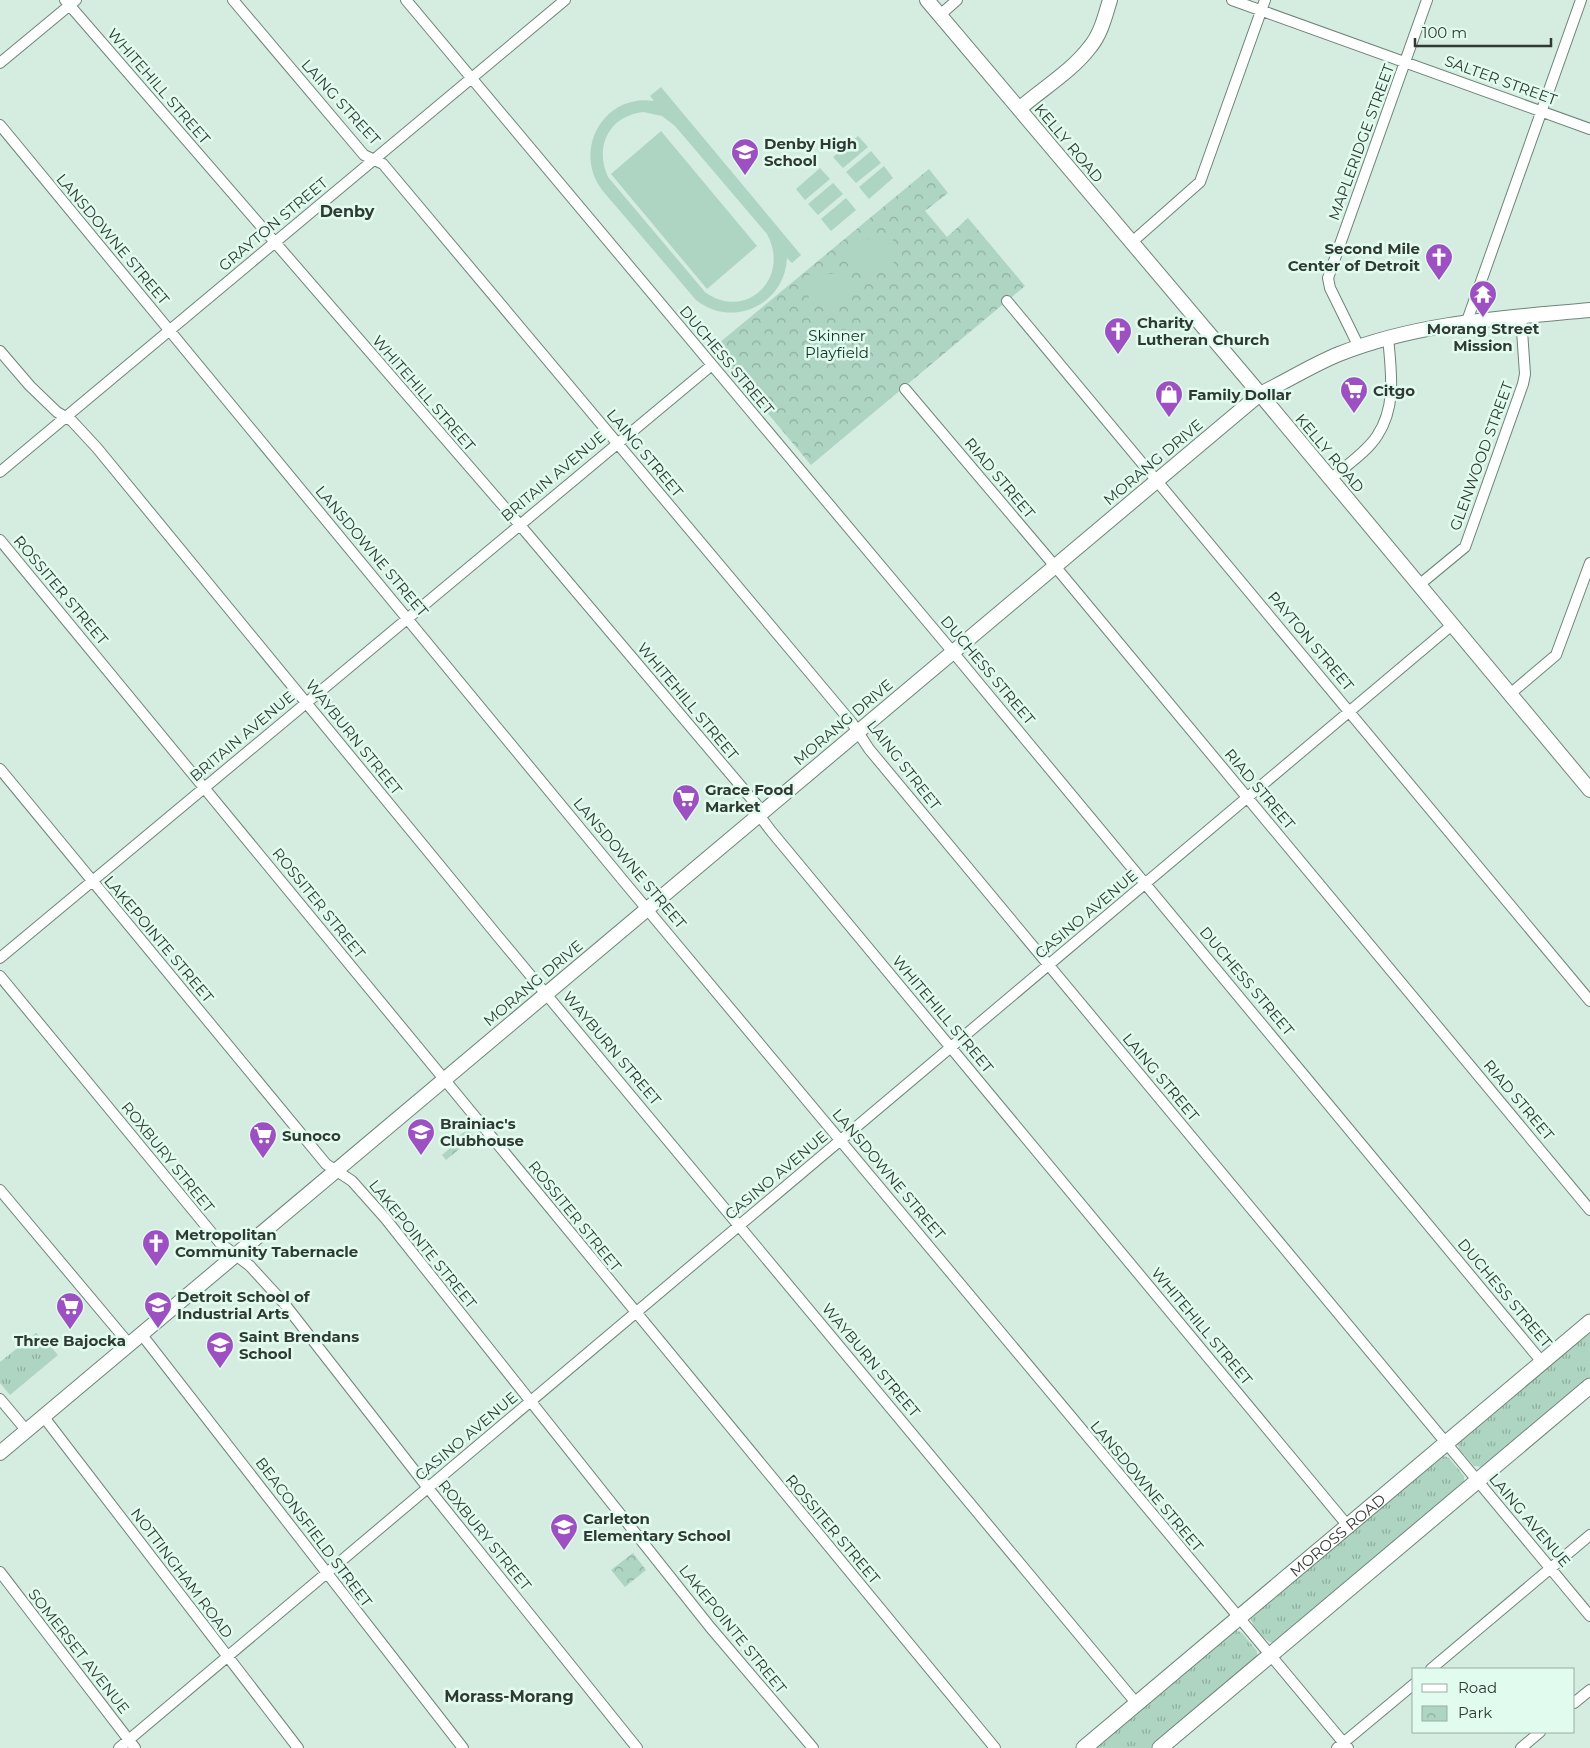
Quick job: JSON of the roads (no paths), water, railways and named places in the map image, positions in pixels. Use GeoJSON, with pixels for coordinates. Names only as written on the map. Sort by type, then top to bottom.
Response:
{"type":"FeatureCollection","features":[{"type":"Feature","properties":{"kind":"main road","name":"MOROSS ROAD"},"geometry":{"type":"LineString","coordinates":[[1084,1748],[1590,1322]]}},
{"type":"Feature","properties":{"kind":"main road"},"geometry":{"type":"LineString","coordinates":[[1160,1748],[1590,1386]]}},
{"type":"Feature","properties":{"kind":"street","name":"LAING STREET"},"geometry":{"type":"LineString","coordinates":[[233,0],[364,155],[383,164],[852,723],[866,745],[1446,1444]]}},
{"type":"Feature","properties":{"kind":"street","name":"DUCHESS STREET"},"geometry":{"type":"LineString","coordinates":[[406,0],[1146,883],[1542,1362]]}},
{"type":"Feature","properties":{"kind":"street","name":"GRAYTON STREET"},"geometry":{"type":"LineString","coordinates":[[0,472],[565,0]]}},
{"type":"Feature","properties":{"kind":"street","name":"KELLY ROAD"},"geometry":{"type":"LineString","coordinates":[[927,0],[1260,394],[1590,790]]}},
{"type":"Feature","properties":{"kind":"street"},"geometry":{"type":"LineString","coordinates":[[940,15],[957,0]]}},
{"type":"Feature","properties":{"kind":"street"},"geometry":{"type":"LineString","coordinates":[[1019,109],[1081,58],[1091,47],[1110,0]]}},
{"type":"Feature","properties":{"kind":"street","name":"SALTER STREET"},"geometry":{"type":"LineString","coordinates":[[1232,0],[1590,129]]}},
{"type":"Feature","properties":{"kind":"street"},"geometry":{"type":"LineString","coordinates":[[1132,242],[1200,182],[1265,0]]}},
{"type":"Feature","properties":{"kind":"street","name":"MAPLERIDGE STREET"},"geometry":{"type":"LineString","coordinates":[[1359,347],[1330,288],[1328,278],[1427,0]]}},
{"type":"Feature","properties":{"kind":"street"},"geometry":{"type":"LineString","coordinates":[[1467,321],[1581,0]]}},
{"type":"Feature","properties":{"kind":"street"},"geometry":{"type":"LineString","coordinates":[[0,63],[70,2]]}},
{"type":"Feature","properties":{"kind":"street","name":"WHITEHILL STREET"},"geometry":{"type":"LineString","coordinates":[[70,2],[274,242],[519,524],[756,804],[759,815],[1348,1526]]}},
{"type":"Feature","properties":{"kind":"street","name":"LANSDOWNE STREET"},"geometry":{"type":"LineString","coordinates":[[0,125],[1270,1655],[1343,1746]]}},
{"type":"Feature","properties":{"kind":"street","name":"PAYTON STREET"},"geometry":{"type":"LineString","coordinates":[[1007,301],[1590,1001]]}},
{"type":"Feature","properties":{"kind":"street","name":"MORANG DRIVE"},"geometry":{"type":"LineString","coordinates":[[0,1453],[1054,565],[1260,394],[1318,364],[1388,337],[1428,327],[1467,321],[1590,310]]}},
{"type":"Feature","properties":{"kind":"street","name":"GLENWOOD STREET"},"geometry":{"type":"LineString","coordinates":[[1420,586],[1465,547],[1523,384],[1525,374],[1521,316]]}},
{"type":"Feature","properties":{"kind":"street"},"geometry":{"type":"LineString","coordinates":[[1331,479],[1377,436],[1384,421],[1392,395],[1388,337]]}},
{"type":"Feature","properties":{"kind":"street","name":"WAYBURN STREET"},"geometry":{"type":"LineString","coordinates":[[0,351],[30,386],[57,412],[72,421],[97,448],[1136,1704]]}},
{"type":"Feature","properties":{"kind":"street","name":"BRITAIN AVENUE"},"geometry":{"type":"LineString","coordinates":[[0,958],[407,617],[712,365]]}},
{"type":"Feature","properties":{"kind":"street","name":"RIAD STREET"},"geometry":{"type":"LineString","coordinates":[[905,389],[1054,565],[1590,1210]]}},
{"type":"Feature","properties":{"kind":"street","name":"ROSSITER STREET"},"geometry":{"type":"LineString","coordinates":[[0,540],[995,1748]]}},
{"type":"Feature","properties":{"kind":"street"},"geometry":{"type":"LineString","coordinates":[[1510,694],[1556,655],[1590,563]]}},
{"type":"Feature","properties":{"kind":"street","name":"CASINO AVENUE"},"geometry":{"type":"LineString","coordinates":[[119,1748],[132,1744],[227,1656],[636,1314],[1452,625]]}},
{"type":"Feature","properties":{"kind":"street","name":"LAKEPOINTE STREET"},"geometry":{"type":"LineString","coordinates":[[0,769],[320,1158],[352,1181],[385,1218],[532,1400],[710,1627],[813,1748]]}},
{"type":"Feature","properties":{"kind":"street","name":"ROXBURY STREET"},"geometry":{"type":"LineString","coordinates":[[0,976],[220,1243],[250,1266],[283,1302],[428,1488],[637,1748]]}},
{"type":"Feature","properties":{"kind":"street"},"geometry":{"type":"LineString","coordinates":[[0,1190],[130,1345]]}},
{"type":"Feature","properties":{"kind":"street","name":"BEACONSFIELD STREET"},"geometry":{"type":"LineString","coordinates":[[142,1335],[463,1748]]}},
{"type":"Feature","properties":{"kind":"street"},"geometry":{"type":"LineString","coordinates":[[0,1399],[26,1430]]}},
{"type":"Feature","properties":{"kind":"street","name":"NOTTINGHAM ROAD"},"geometry":{"type":"LineString","coordinates":[[43,1416],[298,1748]]}},
{"type":"Feature","properties":{"kind":"street","name":"LAING AVENUE"},"geometry":{"type":"LineString","coordinates":[[1446,1444],[1590,1616]]}},
{"type":"Feature","properties":{"kind":"street"},"geometry":{"type":"LineString","coordinates":[[1432,1668],[1590,1535]]}},
{"type":"Feature","properties":{"kind":"street","name":"SOMERSET AVENUE"},"geometry":{"type":"LineString","coordinates":[[0,1572],[132,1744]]}},
{"type":"Feature","properties":{"kind":"street"},"geometry":{"type":"LineString","coordinates":[[1343,1746],[1412,1686]]}},
{"type":"Feature","properties":{"kind":"street"},"geometry":{"type":"LineString","coordinates":[[1575,1702],[1590,1690]]}},
{"type":"Feature","properties":{"kind":"street"},"geometry":{"type":"LineString","coordinates":[[1521,1748],[1539,1733]]}},
{"type":"Feature","properties":{"kind":"place","name":"Denby High School"},"geometry":{"type":"Point","coordinates":[745,176]}},
{"type":"Feature","properties":{"kind":"place","name":"Second Mile Center of Detroit"},"geometry":{"type":"Point","coordinates":[1439,281]}},
{"type":"Feature","properties":{"kind":"place","name":"Morang Street Mission"},"geometry":{"type":"Point","coordinates":[1483,318]}},
{"type":"Feature","properties":{"kind":"place","name":"Charity Lutheran Church"},"geometry":{"type":"Point","coordinates":[1118,355]}},
{"type":"Feature","properties":{"kind":"place","name":"Citgo"},"geometry":{"type":"Point","coordinates":[1354,414]}},
{"type":"Feature","properties":{"kind":"place","name":"Family Dollar"},"geometry":{"type":"Point","coordinates":[1169,418]}},
{"type":"Feature","properties":{"kind":"place","name":"Grace Food Market"},"geometry":{"type":"Point","coordinates":[686,822]}},
{"type":"Feature","properties":{"kind":"place","name":"Brainiac's Clubhouse"},"geometry":{"type":"Point","coordinates":[421,1156]}},
{"type":"Feature","properties":{"kind":"place","name":"Sunoco"},"geometry":{"type":"Point","coordinates":[263,1159]}},
{"type":"Feature","properties":{"kind":"place","name":"Metropolitan Community Tabernacle"},"geometry":{"type":"Point","coordinates":[156,1267]}},
{"type":"Feature","properties":{"kind":"place","name":"Detroit School of Industrial Arts"},"geometry":{"type":"Point","coordinates":[158,1329]}},
{"type":"Feature","properties":{"kind":"place","name":"Three Bajocka"},"geometry":{"type":"Point","coordinates":[70,1330]}},
{"type":"Feature","properties":{"kind":"place","name":"Saint Brendans School"},"geometry":{"type":"Point","coordinates":[220,1369]}},
{"type":"Feature","properties":{"kind":"place","name":"Carleton Elementary School"},"geometry":{"type":"Point","coordinates":[564,1551]}},
{"type":"Feature","properties":{"kind":"district","name":"Denby"},"geometry":{"type":"Point","coordinates":[347,211]}},
{"type":"Feature","properties":{"kind":"district","name":"Morass-Morang"},"geometry":{"type":"Point","coordinates":[509,1696]}},
{"type":"Feature","properties":{"kind":"park label","name":"Skinner Playfield"},"geometry":{"type":"Point","coordinates":[837,344]}}]}
